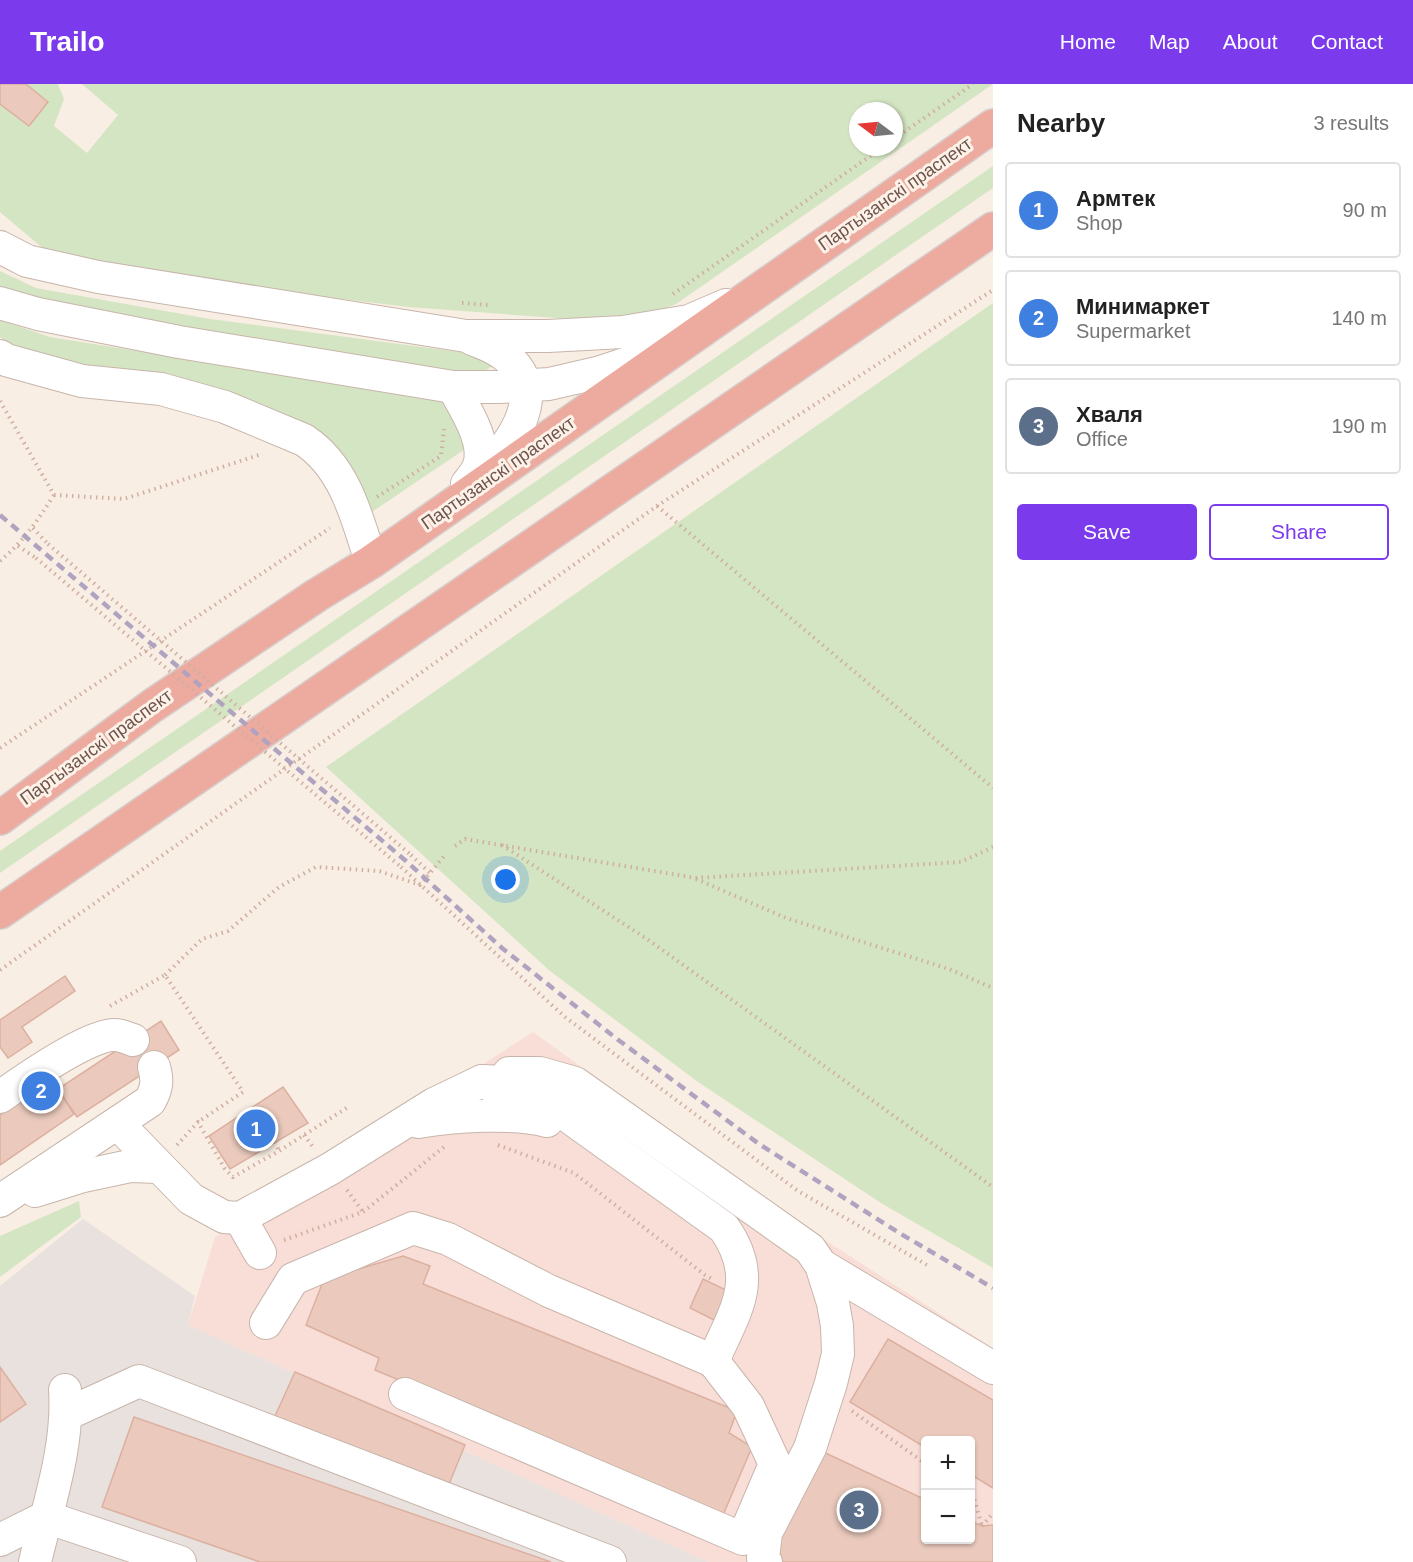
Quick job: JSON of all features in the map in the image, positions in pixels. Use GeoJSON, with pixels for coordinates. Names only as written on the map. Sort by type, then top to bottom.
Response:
{"type":"FeatureCollection","features":[{"type":"Feature","properties":{"kind":"highway","name":"Партызанскі праспект"},"geometry":{"type":"LineString","coordinates":[[0,818],[152,706],[452,505],[993,126]]}},
{"type":"Feature","properties":{"kind":"highway"},"geometry":{"type":"LineString","coordinates":[[0,912],[993,229]]}},
{"type":"Feature","properties":{"kind":"lane"},"geometry":{"type":"LineString","coordinates":[[0,247],[27,261],[98,277],[466,336],[549,336],[623,332],[689,321],[755,292]]}},
{"type":"Feature","properties":{"kind":"lane"},"geometry":{"type":"LineString","coordinates":[[0,303],[38,314],[179,342],[453,387],[549,384],[601,372],[681,346]]}},
{"type":"Feature","properties":{"kind":"lane"},"geometry":{"type":"LineString","coordinates":[[452,505],[503,453],[523,416],[526,386],[510,359],[496,349],[466,336]]}},
{"type":"Feature","properties":{"kind":"lane"},"geometry":{"type":"LineString","coordinates":[[0,356],[6,360],[82,381],[161,389],[225,407],[304,440],[313,446],[340,477],[356,511],[370,561]]}},
{"type":"Feature","properties":{"kind":"lane"},"geometry":{"type":"LineString","coordinates":[[452,505],[479,466],[480,445],[473,424],[453,387]]}},
{"type":"Feature","properties":{"kind":"lane"},"geometry":{"type":"LineString","coordinates":[[0,1097],[38,1070],[90,1042],[113,1034],[133,1040]]}},
{"type":"Feature","properties":{"kind":"lane"},"geometry":{"type":"LineString","coordinates":[[0,1202],[150,1101],[157,1089],[154,1067]]}},
{"type":"Feature","properties":{"kind":"lane"},"geometry":{"type":"LineString","coordinates":[[118,1124],[191,1199],[224,1217],[240,1218],[330,1169],[399,1125],[482,1081],[503,1082],[509,1073],[540,1073],[575,1083],[810,1249],[821,1265],[833,1304],[838,1354],[810,1448],[766,1533],[763,1558],[766,1562]]}},
{"type":"Feature","properties":{"kind":"lane"},"geometry":{"type":"LineString","coordinates":[[482,1081],[519,1100],[562,1112],[724,1228],[740,1256],[744,1277],[740,1297],[713,1361]]}},
{"type":"Feature","properties":{"kind":"lane"},"geometry":{"type":"LineString","coordinates":[[399,1125],[451,1116],[517,1117],[541,1119],[593,1132]]}},
{"type":"Feature","properties":{"kind":"lane"},"geometry":{"type":"LineString","coordinates":[[0,1202],[83,1176],[130,1166],[158,1167]]}},
{"type":"Feature","properties":{"kind":"lane"},"geometry":{"type":"LineString","coordinates":[[240,1218],[259,1251]]}},
{"type":"Feature","properties":{"kind":"lane"},"geometry":{"type":"LineString","coordinates":[[266,1323],[293,1279],[413,1228],[448,1239],[549,1291],[713,1361],[748,1406],[775,1464],[743,1539],[405,1394]]}},
{"type":"Feature","properties":{"kind":"lane"},"geometry":{"type":"LineString","coordinates":[[821,1265],[993,1368]]}},
{"type":"Feature","properties":{"kind":"lane"},"geometry":{"type":"LineString","coordinates":[[34,1562],[46,1517],[66,1402],[139,1381],[610,1562]]}},
{"type":"Feature","properties":{"kind":"lane"},"geometry":{"type":"LineString","coordinates":[[0,1540],[46,1517],[180,1562]]}},
{"type":"Feature","properties":{"kind":"path"},"geometry":{"type":"LineString","coordinates":[[903,133],[973,84]]}},
{"type":"Feature","properties":{"kind":"path"},"geometry":{"type":"LineString","coordinates":[[670,296],[870,156]]}},
{"type":"Feature","properties":{"kind":"path"},"geometry":{"type":"LineString","coordinates":[[0,970],[657,506],[993,290]]}},
{"type":"Feature","properties":{"kind":"path"},"geometry":{"type":"LineString","coordinates":[[462,303],[497,306]]}},
{"type":"Feature","properties":{"kind":"path"},"geometry":{"type":"LineString","coordinates":[[0,401],[54,495]]}},
{"type":"Feature","properties":{"kind":"path"},"geometry":{"type":"LineString","coordinates":[[0,748],[441,456],[445,424]]}},
{"type":"Feature","properties":{"kind":"path"},"geometry":{"type":"LineString","coordinates":[[54,495],[124,499],[304,440]]}},
{"type":"Feature","properties":{"kind":"path"},"geometry":{"type":"LineString","coordinates":[[0,561],[18,546],[33,528],[54,495]]}},
{"type":"Feature","properties":{"kind":"path"},"geometry":{"type":"LineString","coordinates":[[657,506],[993,788]]}},
{"type":"Feature","properties":{"kind":"path"},"geometry":{"type":"LineString","coordinates":[[33,528],[48,544],[431,874]]}},
{"type":"Feature","properties":{"kind":"path"},"geometry":{"type":"LineString","coordinates":[[18,546],[36,558],[401,867],[565,1017],[798,1191],[927,1265]]}},
{"type":"Feature","properties":{"kind":"path"},"geometry":{"type":"LineString","coordinates":[[455,846],[465,839],[695,879],[786,918],[949,969],[993,988]]}},
{"type":"Feature","properties":{"kind":"path"},"geometry":{"type":"LineString","coordinates":[[502,845],[647,939],[993,1187]]}},
{"type":"Feature","properties":{"kind":"path"},"geometry":{"type":"LineString","coordinates":[[695,879],[961,862],[993,847]]}},
{"type":"Feature","properties":{"kind":"path"},"geometry":{"type":"LineString","coordinates":[[420,885],[445,855]]}},
{"type":"Feature","properties":{"kind":"path"},"geometry":{"type":"LineString","coordinates":[[165,975],[202,939],[228,930],[279,887],[316,867],[379,871],[420,885]]}},
{"type":"Feature","properties":{"kind":"path"},"geometry":{"type":"LineString","coordinates":[[158,1167],[198,1122],[225,1169],[233,1177],[348,1107]]}},
{"type":"Feature","properties":{"kind":"path"},"geometry":{"type":"LineString","coordinates":[[274,1142],[279,1151]]}},
{"type":"Feature","properties":{"kind":"path"},"geometry":{"type":"LineString","coordinates":[[496,1145],[574,1173],[705,1275],[724,1285]]}},
{"type":"Feature","properties":{"kind":"path"},"geometry":{"type":"LineString","coordinates":[[259,1251],[363,1212],[444,1147]]}},
{"type":"Feature","properties":{"kind":"path"},"geometry":{"type":"LineString","coordinates":[[975,1502],[982,1526],[993,1513]]}},
{"type":"Feature","properties":{"kind":"shaded area"},"geometry":{"type":"Polygon","coordinates":[[[533,1032],[792,1219],[993,1348],[993,1562],[708,1562],[188,1325],[215,1237],[533,1032]]]}},
{"type":"Feature","properties":{"kind":"shaded area"},"geometry":{"type":"Polygon","coordinates":[[[83,1219],[195,1296],[188,1325],[708,1562],[0,1562],[0,1286],[83,1219]]]}},
{"type":"Feature","properties":{"kind":"green space"},"geometry":{"type":"Polygon","coordinates":[[[0,84],[58,84],[64,99],[54,126],[87,153],[118,115],[82,84],[993,84],[903,146],[903,102],[849,102],[849,156],[889,156],[676,304],[638,319],[570,319],[408,307],[178,279],[52,256],[0,212],[0,84]]]}},
{"type":"Feature","properties":{"kind":"green space"},"geometry":{"type":"Polygon","coordinates":[[[993,166],[993,188],[0,873],[0,851],[993,166]]]}},
{"type":"Feature","properties":{"kind":"green space"},"geometry":{"type":"Polygon","coordinates":[[[0,271],[36,288],[210,319],[482,355],[491,361],[491,367],[478,375],[200,336],[0,293],[0,271]]]}},
{"type":"Feature","properties":{"kind":"green space"},"geometry":{"type":"Polygon","coordinates":[[[993,303],[993,1268],[881,1203],[698,1082],[550,971],[326,767],[993,303]]]}},
{"type":"Feature","properties":{"kind":"green space"},"geometry":{"type":"Polygon","coordinates":[[[0,320],[50,337],[156,354],[434,391],[462,422],[471,445],[366,516],[342,462],[116,372],[51,358],[9,343],[0,337],[0,320]]]}},
{"type":"Feature","properties":{"kind":"green space"},"geometry":{"type":"Polygon","coordinates":[[[79,1201],[81,1217],[0,1277],[0,1236],[79,1201]]]}},
{"type":"Feature","properties":{"kind":"building"},"geometry":{"type":"Polygon","coordinates":[[[0,84],[26,84],[48,102],[29,126],[0,104],[0,84]]]}},
{"type":"Feature","properties":{"kind":"building"},"geometry":{"type":"Polygon","coordinates":[[[65,976],[75,991],[22,1027],[32,1042],[8,1058],[0,1047],[0,1020],[65,976]]]}},
{"type":"Feature","properties":{"kind":"building"},"geometry":{"type":"Polygon","coordinates":[[[161,1021],[179,1050],[77,1117],[58,1089],[161,1021]]]}},
{"type":"Feature","properties":{"kind":"building"},"geometry":{"type":"Polygon","coordinates":[[[53,1082],[74,1114],[0,1165],[0,1115],[38,1087],[53,1082]]]}},
{"type":"Feature","properties":{"kind":"building"},"geometry":{"type":"Polygon","coordinates":[[[283,1087],[308,1123],[230,1169],[209,1136],[283,1087]]]}},
{"type":"Feature","properties":{"kind":"building"},"geometry":{"type":"Polygon","coordinates":[[[403,1256],[430,1266],[423,1284],[737,1411],[729,1433],[752,1447],[723,1515],[375,1370],[379,1358],[306,1325],[324,1279],[403,1256]]]}},
{"type":"Feature","properties":{"kind":"building"},"geometry":{"type":"Polygon","coordinates":[[[703,1279],[728,1291],[714,1320],[690,1308],[703,1279]]]}},
{"type":"Feature","properties":{"kind":"building"},"geometry":{"type":"Polygon","coordinates":[[[888,1339],[993,1400],[993,1488],[975,1477],[975,1436],[921,1436],[921,1445],[850,1402],[888,1339]]]}},
{"type":"Feature","properties":{"kind":"building"},"geometry":{"type":"Polygon","coordinates":[[[0,1367],[26,1404],[0,1422],[0,1367]]]}},
{"type":"Feature","properties":{"kind":"building"},"geometry":{"type":"Polygon","coordinates":[[[295,1372],[465,1445],[447,1489],[275,1416],[295,1372]]]}},
{"type":"Feature","properties":{"kind":"building"},"geometry":{"type":"Polygon","coordinates":[[[134,1417],[551,1562],[260,1562],[102,1507],[134,1417]]]}},
{"type":"Feature","properties":{"kind":"building"},"geometry":{"type":"Polygon","coordinates":[[[819,1450],[921,1498],[921,1544],[975,1544],[975,1523],[982,1526],[993,1525],[993,1562],[771,1562],[819,1450]]]}},
{"type":"Feature","properties":{"kind":"railway"},"geometry":{"type":"LineString","coordinates":[[0,515],[406,861],[502,948],[617,1039],[759,1144],[901,1234],[993,1288]]}},
{"type":"Feature","properties":{"kind":"place","name":"Минимаркет"},"geometry":{"type":"Point","coordinates":[41,1091]}},
{"type":"Feature","properties":{"kind":"place","name":"Армтек"},"geometry":{"type":"Point","coordinates":[256,1129]}},
{"type":"Feature","properties":{"kind":"place","name":"Хваля"},"geometry":{"type":"Point","coordinates":[859,1510]}}]}
